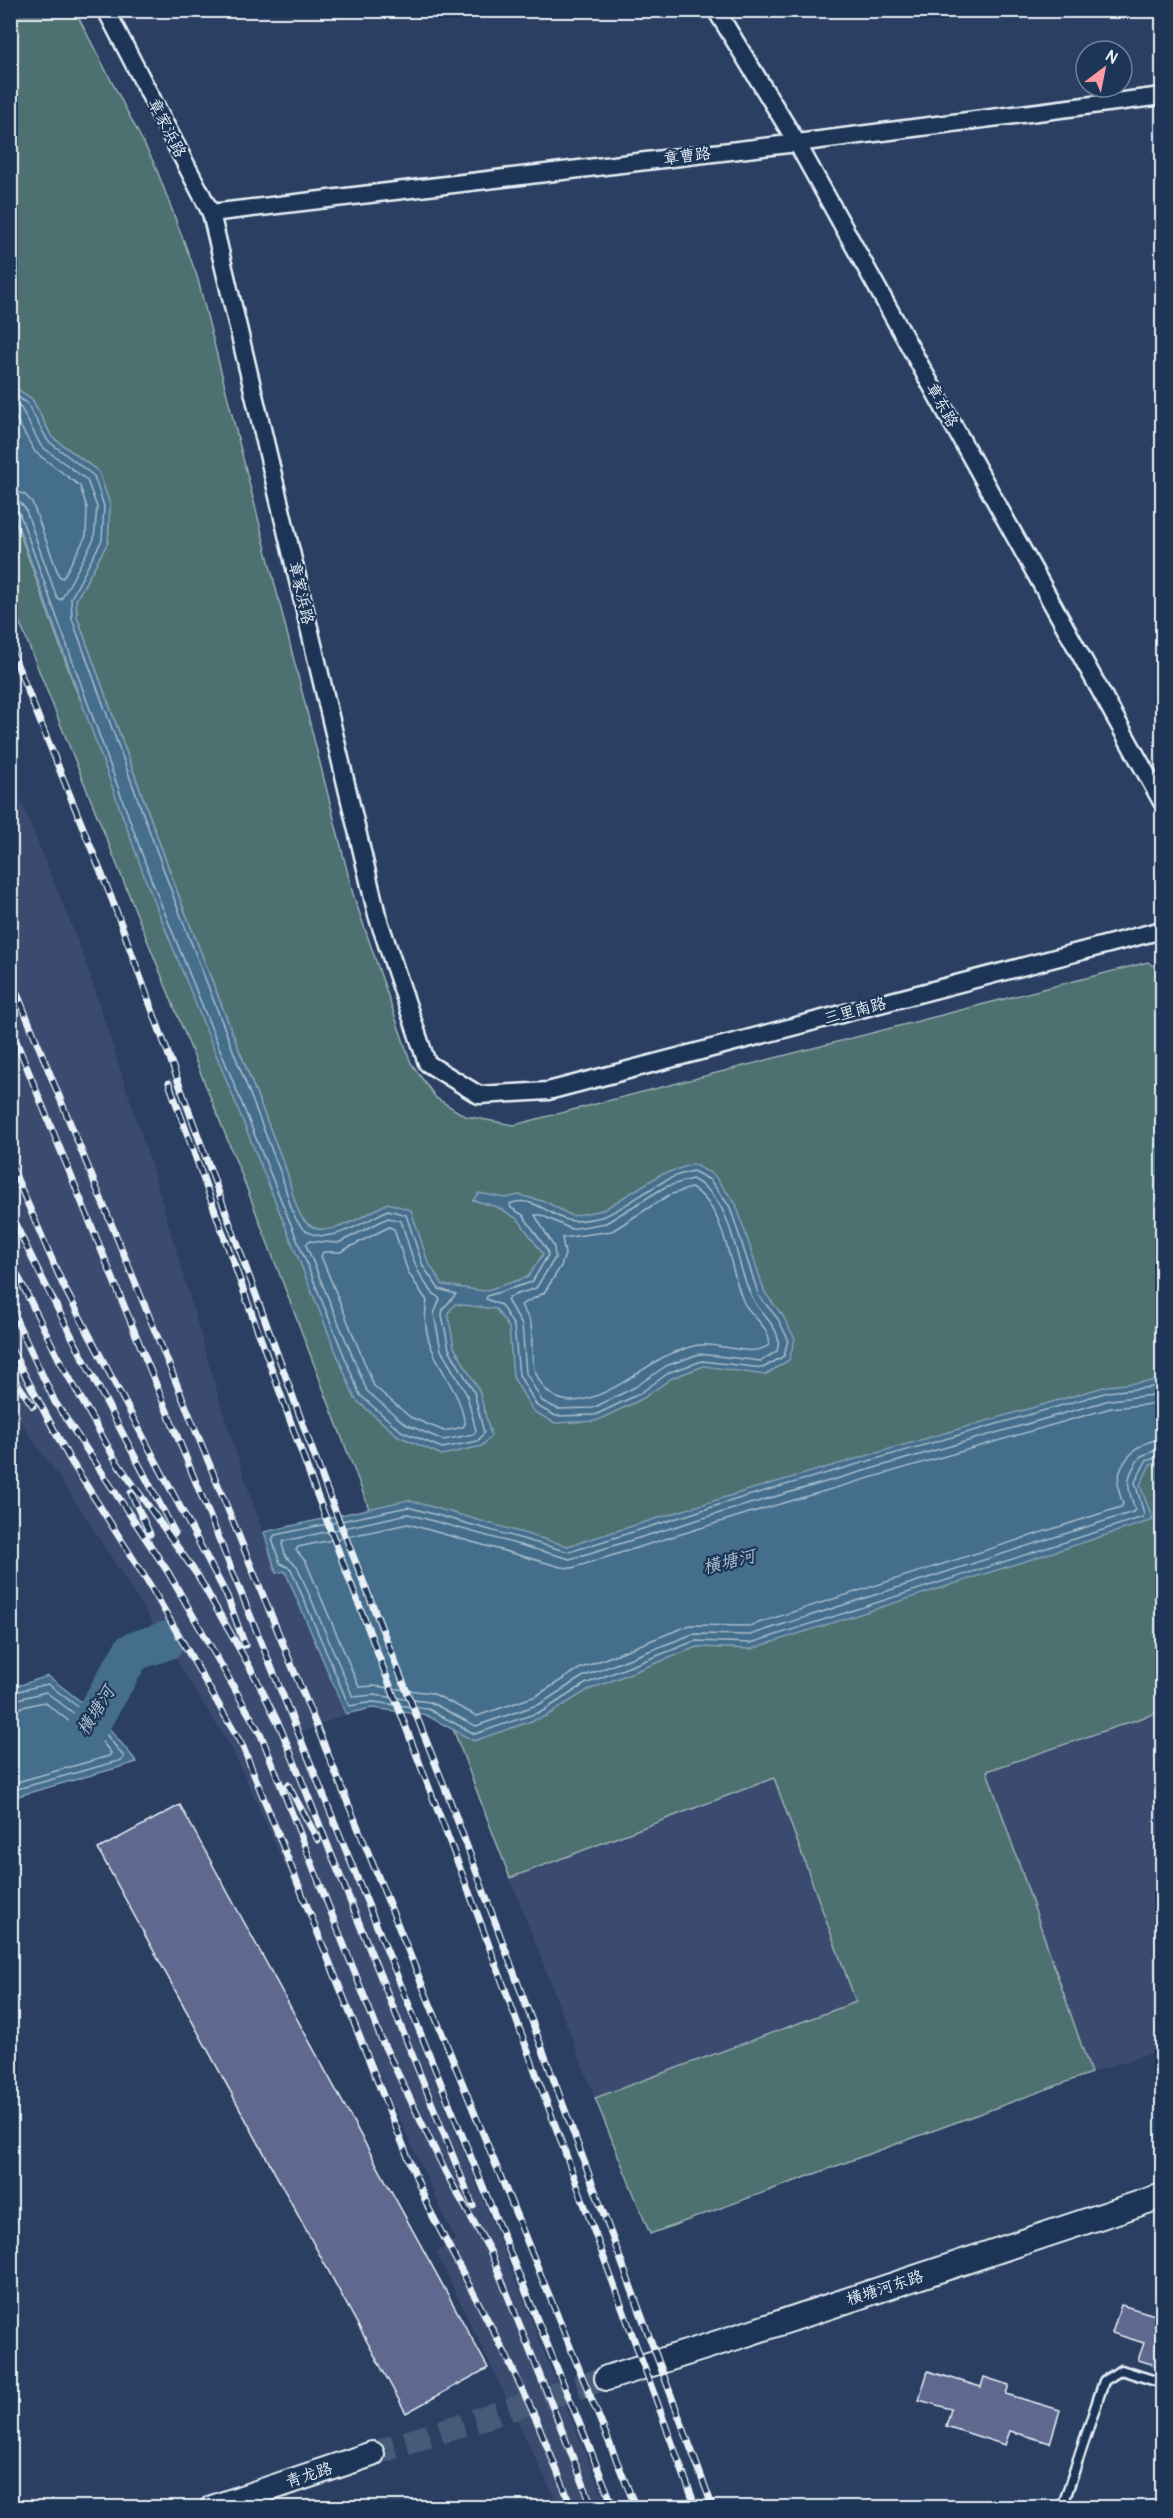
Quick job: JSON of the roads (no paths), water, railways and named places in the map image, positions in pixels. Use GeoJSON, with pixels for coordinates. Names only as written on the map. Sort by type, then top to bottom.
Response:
{"type":"FeatureCollection","features":[{"type":"Feature","properties":{"kind":"main road","name":"横塘河东路"},"geometry":{"type":"LineString","coordinates":[[607,2378],[1162,2196]]}},
{"type":"Feature","properties":{"kind":"main road","name":"青龙路"},"geometry":{"type":"LineString","coordinates":[[212,2508],[372,2454]]}},
{"type":"Feature","properties":{"kind":"street","name":"章家浜路"},"geometry":{"type":"LineString","coordinates":[[106,10],[211,213],[377,915],[427,1063],[479,1095],[548,1091]]}},
{"type":"Feature","properties":{"kind":"street","name":"章东路"},"geometry":{"type":"LineString","coordinates":[[716,10],[796,143],[1162,802]]}},
{"type":"Feature","properties":{"kind":"street","name":"章曹路"},"geometry":{"type":"LineString","coordinates":[[211,213],[796,143],[1162,96]]}},
{"type":"Feature","properties":{"kind":"street","name":"三里南路"},"geometry":{"type":"LineString","coordinates":[[548,1091],[1162,930]]}},
{"type":"Feature","properties":{"kind":"lane"},"geometry":{"type":"LineString","coordinates":[[1062,2508],[1104,2381],[1121,2370],[1162,2383]]}},
{"type":"Feature","properties":{"kind":"water"},"geometry":{"type":"Polygon","coordinates":[[[11,385],[32,399],[52,437],[99,472],[110,505],[108,542],[76,600],[77,617],[180,899],[287,1172],[301,1216],[309,1225],[319,1229],[331,1229],[343,1226],[388,1203],[411,1210],[428,1262],[443,1285],[484,1291],[528,1277],[543,1254],[518,1219],[497,1207],[473,1200],[479,1193],[506,1198],[519,1195],[546,1202],[572,1216],[603,1210],[660,1175],[693,1164],[714,1175],[736,1204],[765,1293],[783,1316],[795,1339],[789,1360],[765,1375],[704,1366],[672,1378],[642,1399],[596,1421],[555,1423],[533,1411],[513,1377],[509,1328],[496,1309],[455,1304],[448,1313],[454,1347],[479,1390],[491,1436],[482,1446],[442,1455],[398,1436],[355,1399],[146,881],[11,506],[11,385]]]}},
{"type":"Feature","properties":{"kind":"water"},"geometry":{"type":"Polygon","coordinates":[[[1162,1380],[1162,1461],[1150,1465],[1140,1485],[1153,1520],[751,1649],[697,1647],[588,1690],[546,1716],[474,1741],[426,1715],[372,1708],[346,1714],[285,1571],[276,1573],[264,1532],[408,1500],[568,1546],[742,1492],[1107,1386],[1162,1380]]]}},
{"type":"Feature","properties":{"kind":"water"},"geometry":{"type":"Polygon","coordinates":[[[48,1676],[98,1715],[137,1762],[11,1798],[11,1688],[48,1676]]]}},
{"type":"Feature","properties":{"kind":"waterway","name":"横塘河"},"geometry":{"type":"LineString","coordinates":[[10,1759],[80,1741],[132,1652],[165,1641]]}},
{"type":"Feature","properties":{"kind":"tunnel"},"geometry":{"type":"LineString","coordinates":[[372,2454],[607,2378]]}},
{"type":"Feature","properties":{"kind":"railway"},"geometry":{"type":"LineString","coordinates":[[10,647],[113,902],[325,1485],[449,1798],[713,2508]]}},
{"type":"Feature","properties":{"kind":"railway"},"geometry":{"type":"LineString","coordinates":[[10,976],[636,2508]]}},
{"type":"Feature","properties":{"kind":"railway"},"geometry":{"type":"LineString","coordinates":[[10,1026],[614,2508]]}},
{"type":"Feature","properties":{"kind":"railway"},"geometry":{"type":"LineString","coordinates":[[169,1083],[314,1487],[477,1913],[696,2508]]}},
{"type":"Feature","properties":{"kind":"railway"},"geometry":{"type":"LineString","coordinates":[[10,1163],[63,1285],[227,1596],[245,1645]]}},
{"type":"Feature","properties":{"kind":"railway"},"geometry":{"type":"LineString","coordinates":[[10,1213],[175,1533]]}},
{"type":"Feature","properties":{"kind":"railway"},"geometry":{"type":"LineString","coordinates":[[10,1260],[61,1363],[120,1468]]}},
{"type":"Feature","properties":{"kind":"railway"},"geometry":{"type":"LineString","coordinates":[[10,1307],[55,1402],[168,1572],[261,1735],[381,2039],[446,2173],[490,2251],[593,2508]]}},
{"type":"Feature","properties":{"kind":"railway"},"geometry":{"type":"LineString","coordinates":[[10,1347],[69,1458],[151,1587],[243,1747],[428,2207],[506,2355],[537,2421],[572,2508]]}},
{"type":"Feature","properties":{"kind":"railway"},"geometry":{"type":"LineString","coordinates":[[10,1373],[33,1406]]}},
{"type":"Feature","properties":{"kind":"railway"},"geometry":{"type":"LineString","coordinates":[[117,1462],[198,1576],[257,1680],[281,1729],[473,2206]]}},
{"type":"Feature","properties":{"kind":"railway"},"geometry":{"type":"LineString","coordinates":[[131,1493],[150,1534]]}},
{"type":"Feature","properties":{"kind":"railway"},"geometry":{"type":"LineString","coordinates":[[288,1785],[318,1840]]}}]}
